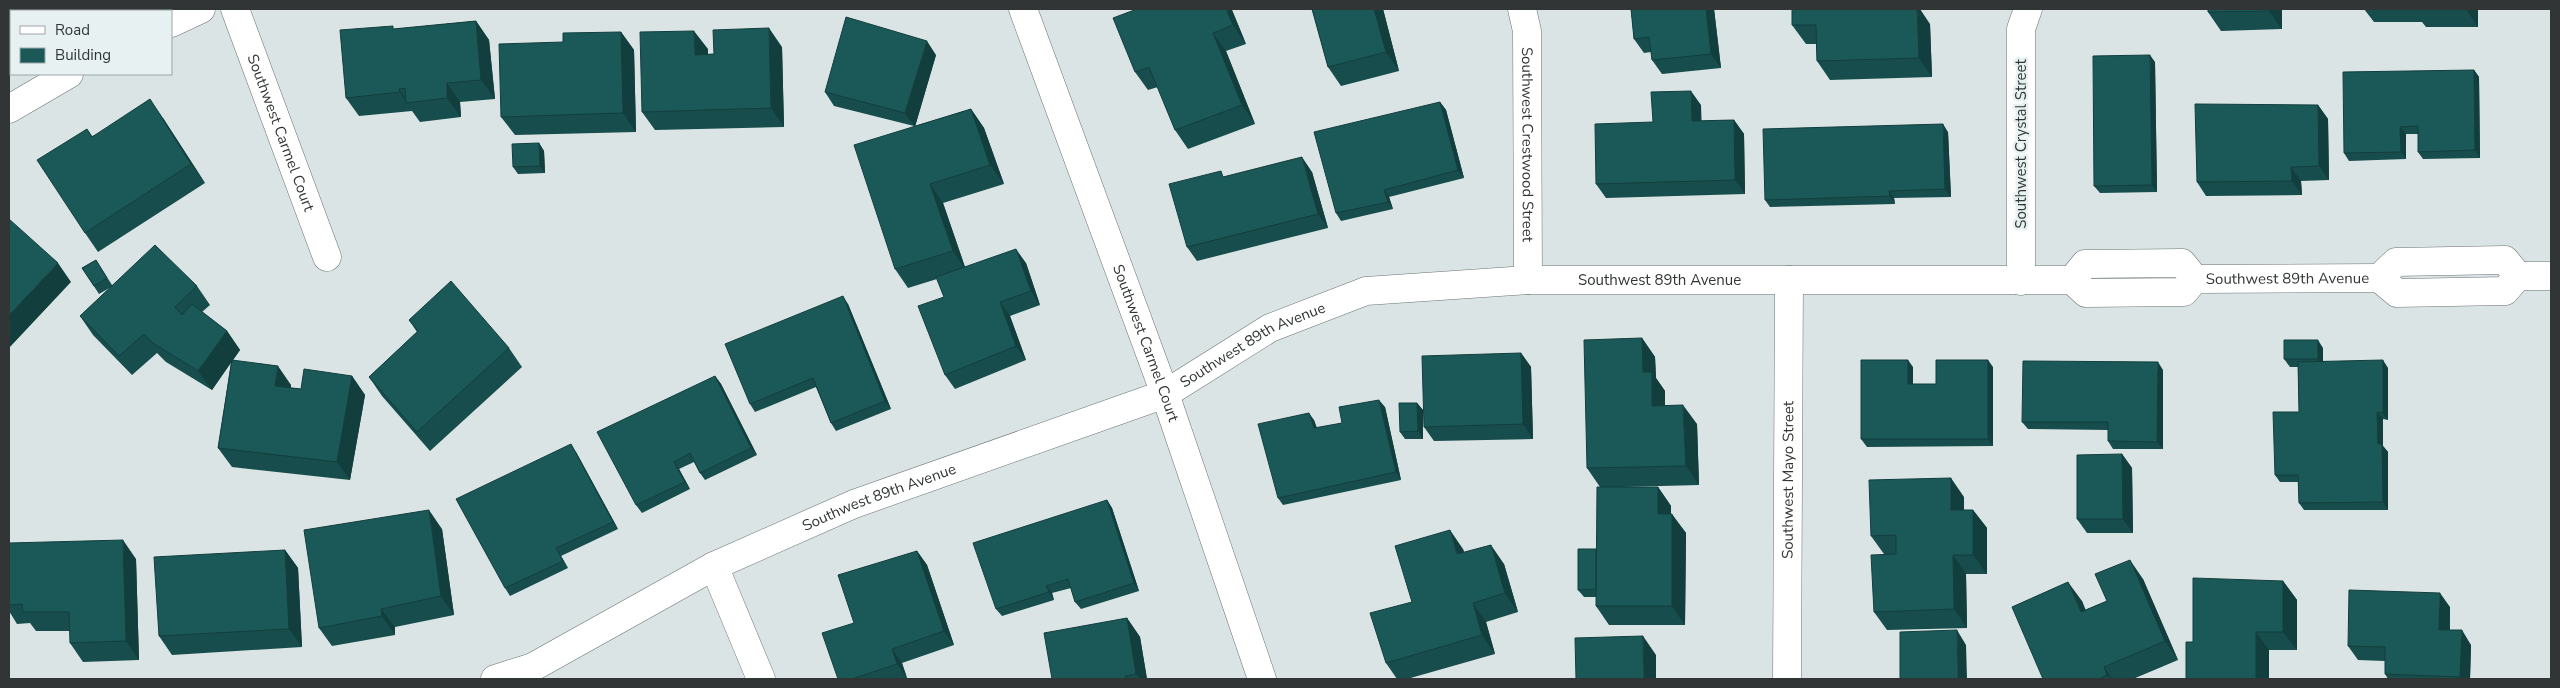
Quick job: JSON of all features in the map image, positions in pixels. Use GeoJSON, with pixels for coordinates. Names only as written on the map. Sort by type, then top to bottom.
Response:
{"type":"FeatureCollection","features":[{"type":"Feature","properties":{"kind":"street"},"geometry":{"type":"LineString","coordinates":[[172,23],[201,9]]}},
{"type":"Feature","properties":{"kind":"street","name":"Southwest Carmel Court"},"geometry":{"type":"LineString","coordinates":[[235,9],[327,257]]}},
{"type":"Feature","properties":{"kind":"street","name":"Southwest Carmel Court"},"geometry":{"type":"LineString","coordinates":[[1023,9],[1165,394],[1262,679]]}},
{"type":"Feature","properties":{"kind":"street","name":"Southwest Crestwood Street"},"geometry":{"type":"LineString","coordinates":[[1522,9],[1527,31],[1528,280]]}},
{"type":"Feature","properties":{"kind":"street","name":"Southwest Crystal Street"},"geometry":{"type":"LineString","coordinates":[[2021,281],[2021,29],[2028,9]]}},
{"type":"Feature","properties":{"kind":"street"},"geometry":{"type":"LineString","coordinates":[[9,109],[67,75]]}},
{"type":"Feature","properties":{"kind":"street","name":"Southwest 89th Avenue"},"geometry":{"type":"LineString","coordinates":[[495,679],[533,668],[714,566],[854,504],[1165,394],[1270,328],[1366,291],[1528,280],[2072,280],[2086,293],[2184,292],[2195,279],[2378,278],[2396,262],[2506,260],[2518,276],[2551,276]]}},
{"type":"Feature","properties":{"kind":"street","name":"Southwest Mayo Street"},"geometry":{"type":"LineString","coordinates":[[1787,679],[1789,280]]}},
{"type":"Feature","properties":{"kind":"street"},"geometry":{"type":"LineString","coordinates":[[714,566],[761,679]]}},
{"type":"Feature","properties":{"kind":"building"},"geometry":{"type":"Polygon","coordinates":[[[1137,9],[1226,9],[1233,25],[1213,33],[1242,105],[1175,130],[1149,67],[1135,72],[1113,18],[1137,9]]]}},
{"type":"Feature","properties":{"kind":"building"},"geometry":{"type":"Polygon","coordinates":[[[1312,9],[1374,9],[1386,52],[1328,67],[1312,9]]]}},
{"type":"Feature","properties":{"kind":"building"},"geometry":{"type":"Polygon","coordinates":[[[1631,9],[1706,9],[1711,54],[1652,60],[1649,37],[1634,39],[1631,9]]]}},
{"type":"Feature","properties":{"kind":"building"},"geometry":{"type":"Polygon","coordinates":[[[1792,9],[1917,9],[1919,58],[1817,61],[1816,25],[1792,25],[1792,9]]]}},
{"type":"Feature","properties":{"kind":"building"},"geometry":{"type":"Polygon","coordinates":[[[2208,9],[2269,9],[2269,11],[2208,12],[2208,9]]]}},
{"type":"Feature","properties":{"kind":"building"},"geometry":{"type":"Polygon","coordinates":[[[846,17],[927,41],[905,113],[825,92],[846,17]]]}},
{"type":"Feature","properties":{"kind":"building"},"geometry":{"type":"Polygon","coordinates":[[[476,21],[481,80],[447,83],[447,98],[406,103],[405,88],[399,89],[400,92],[346,98],[340,30],[393,26],[393,29],[476,21]]]}},
{"type":"Feature","properties":{"kind":"building"},"geometry":{"type":"Polygon","coordinates":[[[769,28],[771,108],[642,112],[640,32],[694,31],[695,55],[714,54],[713,30],[769,28]]]}},
{"type":"Feature","properties":{"kind":"building"},"geometry":{"type":"Polygon","coordinates":[[[621,32],[623,113],[501,117],[499,44],[563,42],[563,33],[621,32]]]}},
{"type":"Feature","properties":{"kind":"building"},"geometry":{"type":"Polygon","coordinates":[[[2150,55],[2152,185],[2094,186],[2093,56],[2150,55]]]}},
{"type":"Feature","properties":{"kind":"building"},"geometry":{"type":"Polygon","coordinates":[[[2474,70],[2475,150],[2418,152],[2418,126],[2400,127],[2401,152],[2344,153],[2343,72],[2474,70]]]}},
{"type":"Feature","properties":{"kind":"building"},"geometry":{"type":"Polygon","coordinates":[[[1691,91],[1692,121],[1734,120],[1735,180],[1596,184],[1595,124],[1653,122],[1651,92],[1691,91]]]}},
{"type":"Feature","properties":{"kind":"building"},"geometry":{"type":"Polygon","coordinates":[[[150,99],[191,164],[85,233],[37,160],[87,129],[92,137],[150,99]]]}},
{"type":"Feature","properties":{"kind":"building"},"geometry":{"type":"Polygon","coordinates":[[[1440,102],[1458,170],[1384,190],[1388,202],[1336,213],[1314,132],[1440,102]]]}},
{"type":"Feature","properties":{"kind":"building"},"geometry":{"type":"Polygon","coordinates":[[[2195,104],[2318,105],[2319,166],[2291,167],[2292,181],[2197,182],[2195,104]]]}},
{"type":"Feature","properties":{"kind":"building"},"geometry":{"type":"Polygon","coordinates":[[[971,109],[990,165],[930,184],[953,251],[895,269],[854,145],[971,109]]]}},
{"type":"Feature","properties":{"kind":"building"},"geometry":{"type":"Polygon","coordinates":[[[1943,124],[1945,189],[1889,191],[1890,196],[1765,200],[1763,129],[1943,124]]]}},
{"type":"Feature","properties":{"kind":"building"},"geometry":{"type":"Polygon","coordinates":[[[539,143],[540,166],[513,167],[512,144],[539,143]]]}},
{"type":"Feature","properties":{"kind":"building"},"geometry":{"type":"Polygon","coordinates":[[[1302,157],[1318,214],[1187,247],[1169,184],[1221,171],[1223,177],[1302,157]]]}},
{"type":"Feature","properties":{"kind":"building"},"geometry":{"type":"Polygon","coordinates":[[[9,219],[58,263],[9,315],[9,219]]]}},
{"type":"Feature","properties":{"kind":"building"},"geometry":{"type":"Polygon","coordinates":[[[155,245],[197,286],[175,307],[182,315],[192,304],[227,331],[198,371],[153,343],[144,334],[119,356],[80,316],[155,245]]]}},
{"type":"Feature","properties":{"kind":"building"},"geometry":{"type":"Polygon","coordinates":[[[1016,249],[1031,291],[1000,302],[1016,346],[945,375],[918,306],[944,297],[936,277],[1016,249]]]}},
{"type":"Feature","properties":{"kind":"building"},"geometry":{"type":"Polygon","coordinates":[[[96,260],[107,278],[94,286],[82,268],[96,260]]]}},
{"type":"Feature","properties":{"kind":"building"},"geometry":{"type":"Polygon","coordinates":[[[451,281],[509,348],[417,432],[369,377],[418,331],[409,320],[451,281]]]}},
{"type":"Feature","properties":{"kind":"building"},"geometry":{"type":"Polygon","coordinates":[[[843,296],[885,401],[831,423],[813,378],[750,404],[725,344],[843,296]]]}},
{"type":"Feature","properties":{"kind":"building"},"geometry":{"type":"Polygon","coordinates":[[[1642,338],[1643,372],[1652,372],[1652,406],[1683,405],[1686,466],[1587,468],[1584,340],[1642,338]]]}},
{"type":"Feature","properties":{"kind":"building"},"geometry":{"type":"Polygon","coordinates":[[[2284,340],[2318,340],[2318,359],[2284,359],[2284,340]]]}},
{"type":"Feature","properties":{"kind":"building"},"geometry":{"type":"Polygon","coordinates":[[[1521,353],[1523,424],[1424,427],[1422,356],[1521,353]]]}},
{"type":"Feature","properties":{"kind":"building"},"geometry":{"type":"Polygon","coordinates":[[[232,360],[278,366],[275,386],[301,389],[304,369],[352,376],[337,462],[218,448],[232,360]]]}},
{"type":"Feature","properties":{"kind":"building"},"geometry":{"type":"Polygon","coordinates":[[[1861,360],[1908,360],[1908,384],[1936,384],[1936,360],[1988,360],[1988,439],[1861,439],[1861,360]]]}},
{"type":"Feature","properties":{"kind":"building"},"geometry":{"type":"Polygon","coordinates":[[[2383,360],[2383,413],[2377,412],[2378,444],[2382,444],[2383,502],[2299,503],[2298,475],[2275,475],[2273,412],[2299,412],[2298,362],[2383,360]]]}},
{"type":"Feature","properties":{"kind":"building"},"geometry":{"type":"Polygon","coordinates":[[[2023,361],[2158,362],[2157,442],[2108,441],[2108,422],[2022,422],[2023,361]]]}},
{"type":"Feature","properties":{"kind":"building"},"geometry":{"type":"Polygon","coordinates":[[[715,376],[751,448],[700,473],[690,453],[674,462],[685,482],[636,505],[597,432],[715,376]]]}},
{"type":"Feature","properties":{"kind":"building"},"geometry":{"type":"Polygon","coordinates":[[[1379,400],[1396,472],[1278,498],[1258,424],[1309,413],[1314,428],[1342,423],[1339,407],[1379,400]]]}},
{"type":"Feature","properties":{"kind":"building"},"geometry":{"type":"Polygon","coordinates":[[[1399,403],[1417,403],[1418,431],[1400,432],[1399,403]]]}},
{"type":"Feature","properties":{"kind":"building"},"geometry":{"type":"Polygon","coordinates":[[[571,444],[613,522],[556,548],[563,561],[505,588],[456,499],[571,444]]]}},
{"type":"Feature","properties":{"kind":"building"},"geometry":{"type":"Polygon","coordinates":[[[2122,454],[2123,519],[2077,519],[2077,455],[2122,454]]]}},
{"type":"Feature","properties":{"kind":"building"},"geometry":{"type":"Polygon","coordinates":[[[1951,478],[1951,510],[1973,510],[1973,555],[1953,555],[1954,609],[1874,612],[1871,555],[1896,554],[1896,535],[1871,536],[1869,480],[1951,478]]]}},
{"type":"Feature","properties":{"kind":"building"},"geometry":{"type":"Polygon","coordinates":[[[1597,487],[1658,487],[1658,514],[1672,514],[1672,606],[1596,606],[1597,487]]]}},
{"type":"Feature","properties":{"kind":"building"},"geometry":{"type":"Polygon","coordinates":[[[1107,500],[1134,583],[1075,602],[1068,579],[1046,586],[1049,592],[996,609],[973,543],[1107,500]]]}},
{"type":"Feature","properties":{"kind":"building"},"geometry":{"type":"Polygon","coordinates":[[[429,510],[441,596],[381,609],[382,616],[319,628],[304,530],[429,510]]]}},
{"type":"Feature","properties":{"kind":"building"},"geometry":{"type":"Polygon","coordinates":[[[1450,530],[1457,554],[1491,545],[1505,593],[1473,603],[1482,635],[1386,663],[1370,613],[1412,602],[1395,546],[1450,530]]]}},
{"type":"Feature","properties":{"kind":"building"},"geometry":{"type":"Polygon","coordinates":[[[123,540],[126,641],[70,643],[69,612],[23,612],[22,604],[9,605],[9,543],[123,540]]]}},
{"type":"Feature","properties":{"kind":"building"},"geometry":{"type":"Polygon","coordinates":[[[1578,549],[1596,549],[1596,589],[1578,590],[1578,549]]]}},
{"type":"Feature","properties":{"kind":"building"},"geometry":{"type":"Polygon","coordinates":[[[285,550],[289,629],[159,636],[154,557],[285,550]]]}},
{"type":"Feature","properties":{"kind":"building"},"geometry":{"type":"Polygon","coordinates":[[[917,551],[944,631],[892,649],[897,664],[852,679],[838,679],[822,633],[854,623],[838,575],[917,551]]]}},
{"type":"Feature","properties":{"kind":"building"},"geometry":{"type":"Polygon","coordinates":[[[2130,560],[2165,641],[2104,667],[2107,675],[2099,679],[2043,679],[2012,607],[2068,582],[2081,612],[2107,601],[2095,574],[2130,560]]]}},
{"type":"Feature","properties":{"kind":"building"},"geometry":{"type":"Polygon","coordinates":[[[2193,578],[2283,581],[2283,632],[2256,632],[2256,679],[2186,679],[2186,642],[2193,642],[2193,578]]]}},
{"type":"Feature","properties":{"kind":"building"},"geometry":{"type":"Polygon","coordinates":[[[2349,590],[2440,593],[2439,630],[2462,630],[2460,677],[2385,674],[2385,647],[2348,646],[2349,590]]]}},
{"type":"Feature","properties":{"kind":"building"},"geometry":{"type":"Polygon","coordinates":[[[1127,618],[1136,674],[1125,676],[1126,679],[1052,679],[1044,633],[1127,618]]]}},
{"type":"Feature","properties":{"kind":"building"},"geometry":{"type":"Polygon","coordinates":[[[1957,630],[1958,679],[1900,679],[1900,632],[1957,630]]]}},
{"type":"Feature","properties":{"kind":"building"},"geometry":{"type":"Polygon","coordinates":[[[1643,636],[1644,679],[1576,679],[1575,638],[1643,636]]]}}]}
